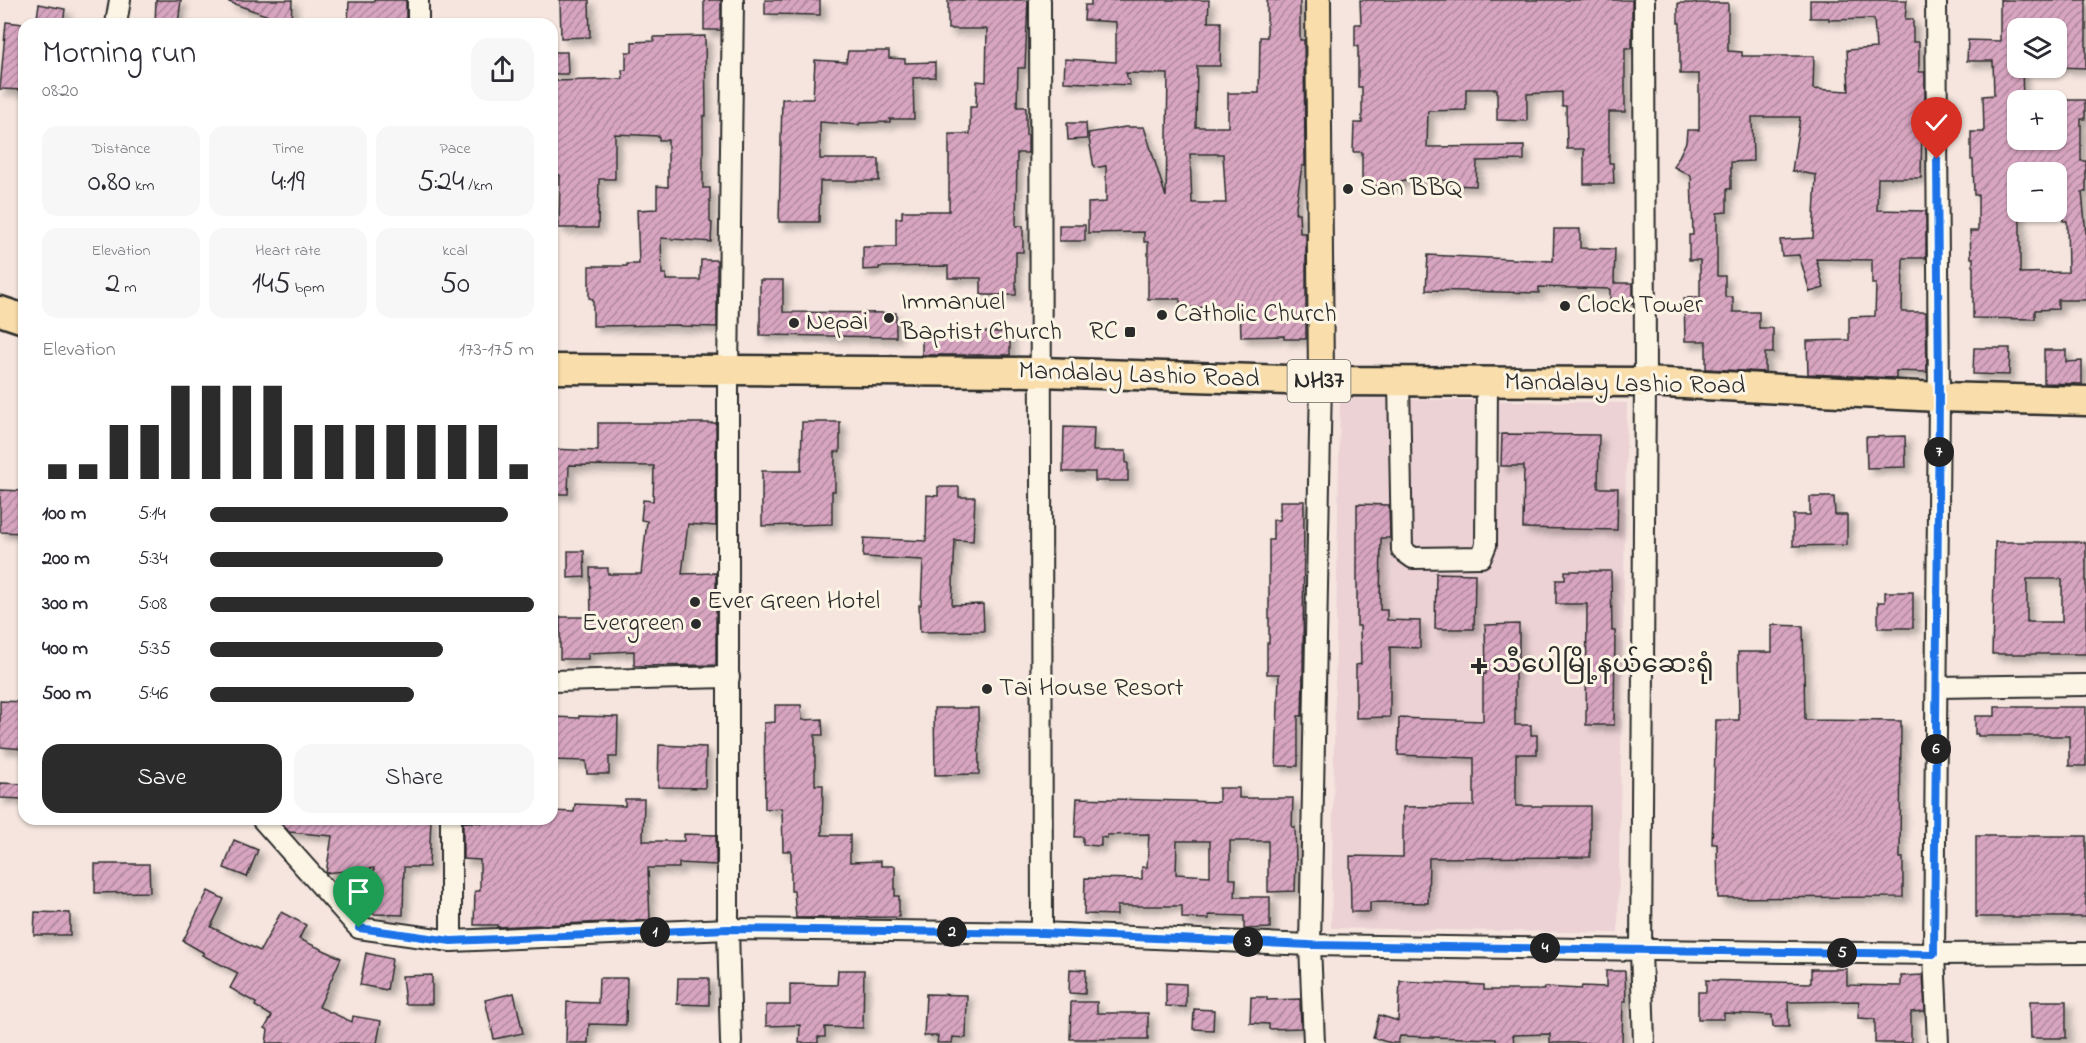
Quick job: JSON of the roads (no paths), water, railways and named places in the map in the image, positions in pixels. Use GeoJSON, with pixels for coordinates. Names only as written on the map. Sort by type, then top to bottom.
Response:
{"type":"FeatureCollection","features":[{"type":"Feature","properties":{"kind":"highway"},"geometry":{"type":"LineString","coordinates":[[0,311],[18,317]]}},
{"type":"Feature","properties":{"kind":"highway","name":"Mandalay Lashio Road"},"geometry":{"type":"LineString","coordinates":[[558,369],[728,372],[1040,372],[1399,382],[1645,382],[1939,397],[2086,401]]}},
{"type":"Feature","properties":{"kind":"main road"},"geometry":{"type":"LineString","coordinates":[[1318,0],[1321,381]]}},
{"type":"Feature","properties":{"kind":"street"},"geometry":{"type":"LineString","coordinates":[[117,18],[120,0]]}},
{"type":"Feature","properties":{"kind":"street"},"geometry":{"type":"LineString","coordinates":[[418,0],[418,18]]}},
{"type":"Feature","properties":{"kind":"street"},"geometry":{"type":"LineString","coordinates":[[731,1043],[728,929],[728,372],[733,0]]}},
{"type":"Feature","properties":{"kind":"street"},"geometry":{"type":"LineString","coordinates":[[1040,0],[1042,933]]}},
{"type":"Feature","properties":{"kind":"street"},"geometry":{"type":"LineString","coordinates":[[1644,0],[1645,382],[1641,950],[1644,1043]]}},
{"type":"Feature","properties":{"kind":"street"},"geometry":{"type":"LineString","coordinates":[[1936,0],[1939,397],[1934,954],[1938,1043]]}},
{"type":"Feature","properties":{"kind":"street"},"geometry":{"type":"LineString","coordinates":[[1314,1043],[1310,945],[1321,381]]}},
{"type":"Feature","properties":{"kind":"street"},"geometry":{"type":"LineString","coordinates":[[1399,382],[1402,550],[1413,558],[1481,557],[1486,545],[1488,382]]}},
{"type":"Feature","properties":{"kind":"street"},"geometry":{"type":"LineString","coordinates":[[558,681],[729,677]]}},
{"type":"Feature","properties":{"kind":"street"},"geometry":{"type":"LineString","coordinates":[[1937,687],[2086,686]]}},
{"type":"Feature","properties":{"kind":"street"},"geometry":{"type":"LineString","coordinates":[[267,825],[359,928],[451,941],[728,929],[1042,933],[1310,945],[1934,954],[2086,953]]}},
{"type":"Feature","properties":{"kind":"street"},"geometry":{"type":"LineString","coordinates":[[451,825],[451,941]]}},
{"type":"Feature","properties":{"kind":"place","name":"San BBQ"},"geometry":{"type":"Point","coordinates":[1348,189]}},
{"type":"Feature","properties":{"kind":"place","name":"Clock Tower"},"geometry":{"type":"Point","coordinates":[1565,306]}},
{"type":"Feature","properties":{"kind":"place","name":"Catholic Church"},"geometry":{"type":"Point","coordinates":[1162,315]}},
{"type":"Feature","properties":{"kind":"place","name":"Immanuel Baptist Church"},"geometry":{"type":"Point","coordinates":[889,318]}},
{"type":"Feature","properties":{"kind":"place","name":"Nepai"},"geometry":{"type":"Point","coordinates":[794,323]}},
{"type":"Feature","properties":{"kind":"place","name":"RC"},"geometry":{"type":"Point","coordinates":[1130,332]}},
{"type":"Feature","properties":{"kind":"place","name":"Ever Green Hotel"},"geometry":{"type":"Point","coordinates":[695,602]}},
{"type":"Feature","properties":{"kind":"place","name":"Evergreen"},"geometry":{"type":"Point","coordinates":[696,624]}},
{"type":"Feature","properties":{"kind":"place","name":"သီပေါမြို့နယ်ဆေးရုံ"},"geometry":{"type":"Point","coordinates":[1479,666]}},
{"type":"Feature","properties":{"kind":"place","name":"Tai House Resort"},"geometry":{"type":"Point","coordinates":[987,689]}}]}
